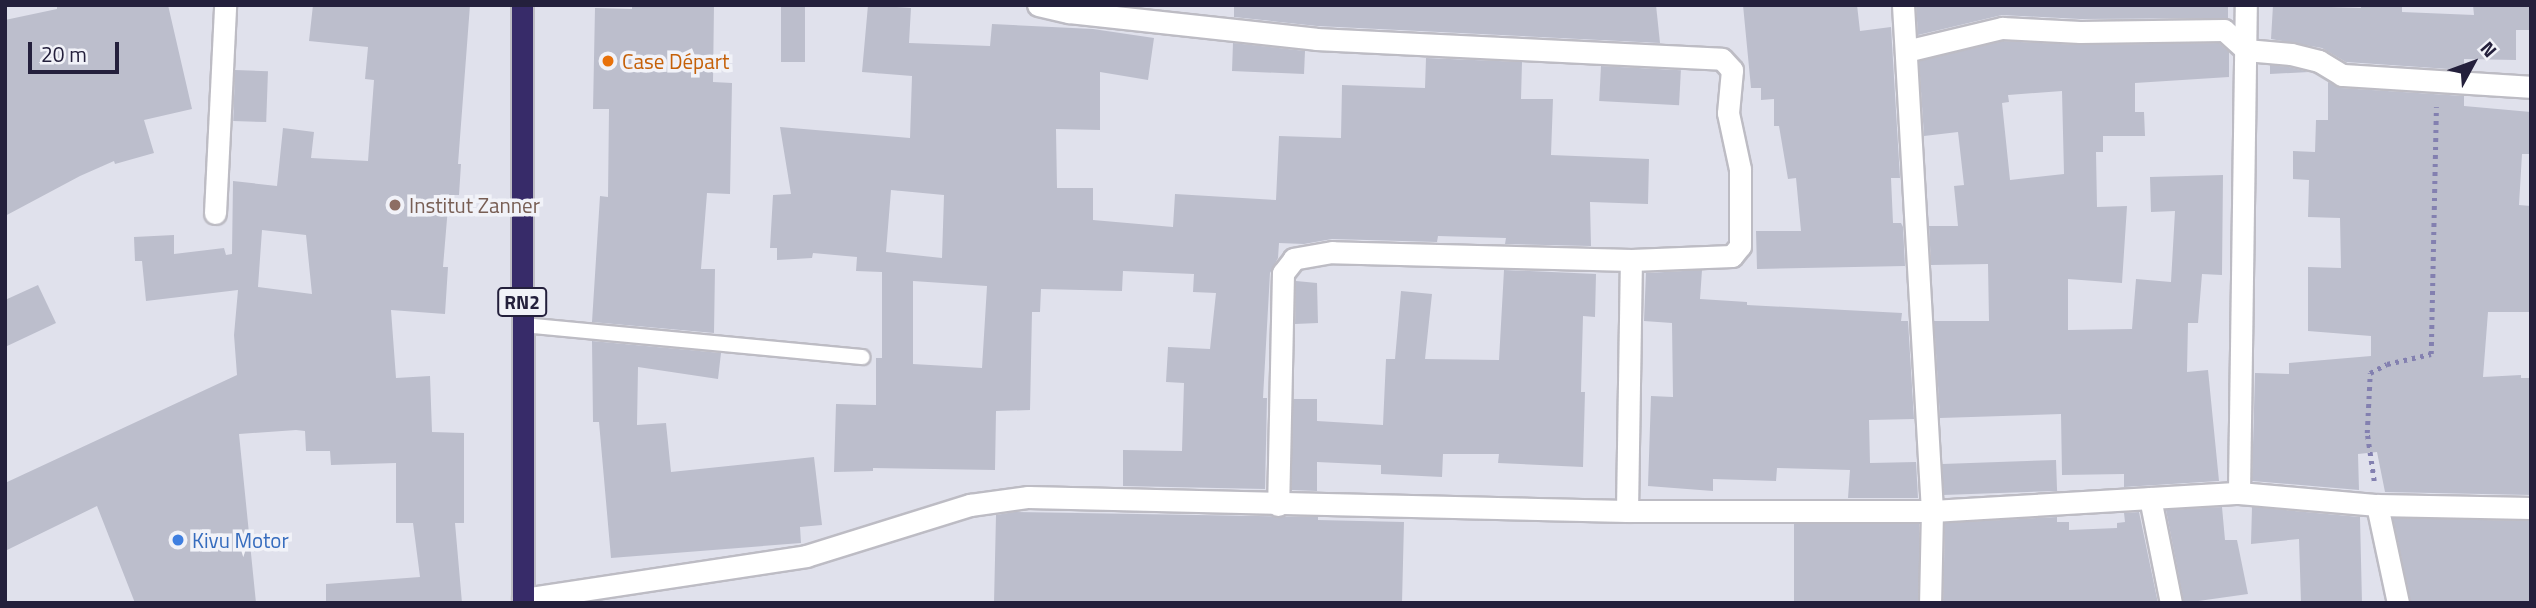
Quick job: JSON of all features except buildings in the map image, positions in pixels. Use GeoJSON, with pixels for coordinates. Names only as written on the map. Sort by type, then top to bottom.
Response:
{"type":"FeatureCollection","features":[{"type":"Feature","properties":{"kind":"highway","name":"RN2"},"geometry":{"type":"LineString","coordinates":[[522,5],[523,601]]}},
{"type":"Feature","properties":{"kind":"street"},"geometry":{"type":"LineString","coordinates":[[215,213],[225,5]]}},
{"type":"Feature","properties":{"kind":"street"},"geometry":{"type":"LineString","coordinates":[[1038,5],[1069,12],[1316,39],[1723,58],[1732,70],[1728,113],[1740,169],[1740,246],[1732,256],[1631,260],[1332,252],[1294,259],[1283,273],[1278,505]]}},
{"type":"Feature","properties":{"kind":"street"},"geometry":{"type":"LineString","coordinates":[[1903,5],[1932,511],[1930,603]]}},
{"type":"Feature","properties":{"kind":"street"},"geometry":{"type":"LineString","coordinates":[[2239,493],[2246,5]]}},
{"type":"Feature","properties":{"kind":"street"},"geometry":{"type":"LineString","coordinates":[[1906,51],[2002,28],[2080,32],[2224,30],[2246,50],[2291,54],[2319,61],[2342,75],[2531,87]]}},
{"type":"Feature","properties":{"kind":"street"},"geometry":{"type":"LineString","coordinates":[[1627,511],[1631,260]]}},
{"type":"Feature","properties":{"kind":"street"},"geometry":{"type":"LineString","coordinates":[[523,601],[806,556],[970,505],[1028,497],[1278,505],[1627,511],[1932,511],[2239,493],[2377,505],[2531,508]]}},
{"type":"Feature","properties":{"kind":"street"},"geometry":{"type":"LineString","coordinates":[[2150,498],[2171,603]]}},
{"type":"Feature","properties":{"kind":"street"},"geometry":{"type":"LineString","coordinates":[[2377,505],[2398,603]]}},
{"type":"Feature","properties":{"kind":"lane"},"geometry":{"type":"LineString","coordinates":[[522,325],[862,357]]}},
{"type":"Feature","properties":{"kind":"path"},"geometry":{"type":"LineString","coordinates":[[2377,505],[2367,433],[2370,373],[2386,364],[2431,354],[2436,81]]}},
{"type":"Feature","properties":{"kind":"place","name":"Case Départ"},"geometry":{"type":"Point","coordinates":[608,61]}},
{"type":"Feature","properties":{"kind":"place","name":"Institut Zanner"},"geometry":{"type":"Point","coordinates":[395,205]}},
{"type":"Feature","properties":{"kind":"place","name":"Kivu Motor"},"geometry":{"type":"Point","coordinates":[178,540]}}]}
